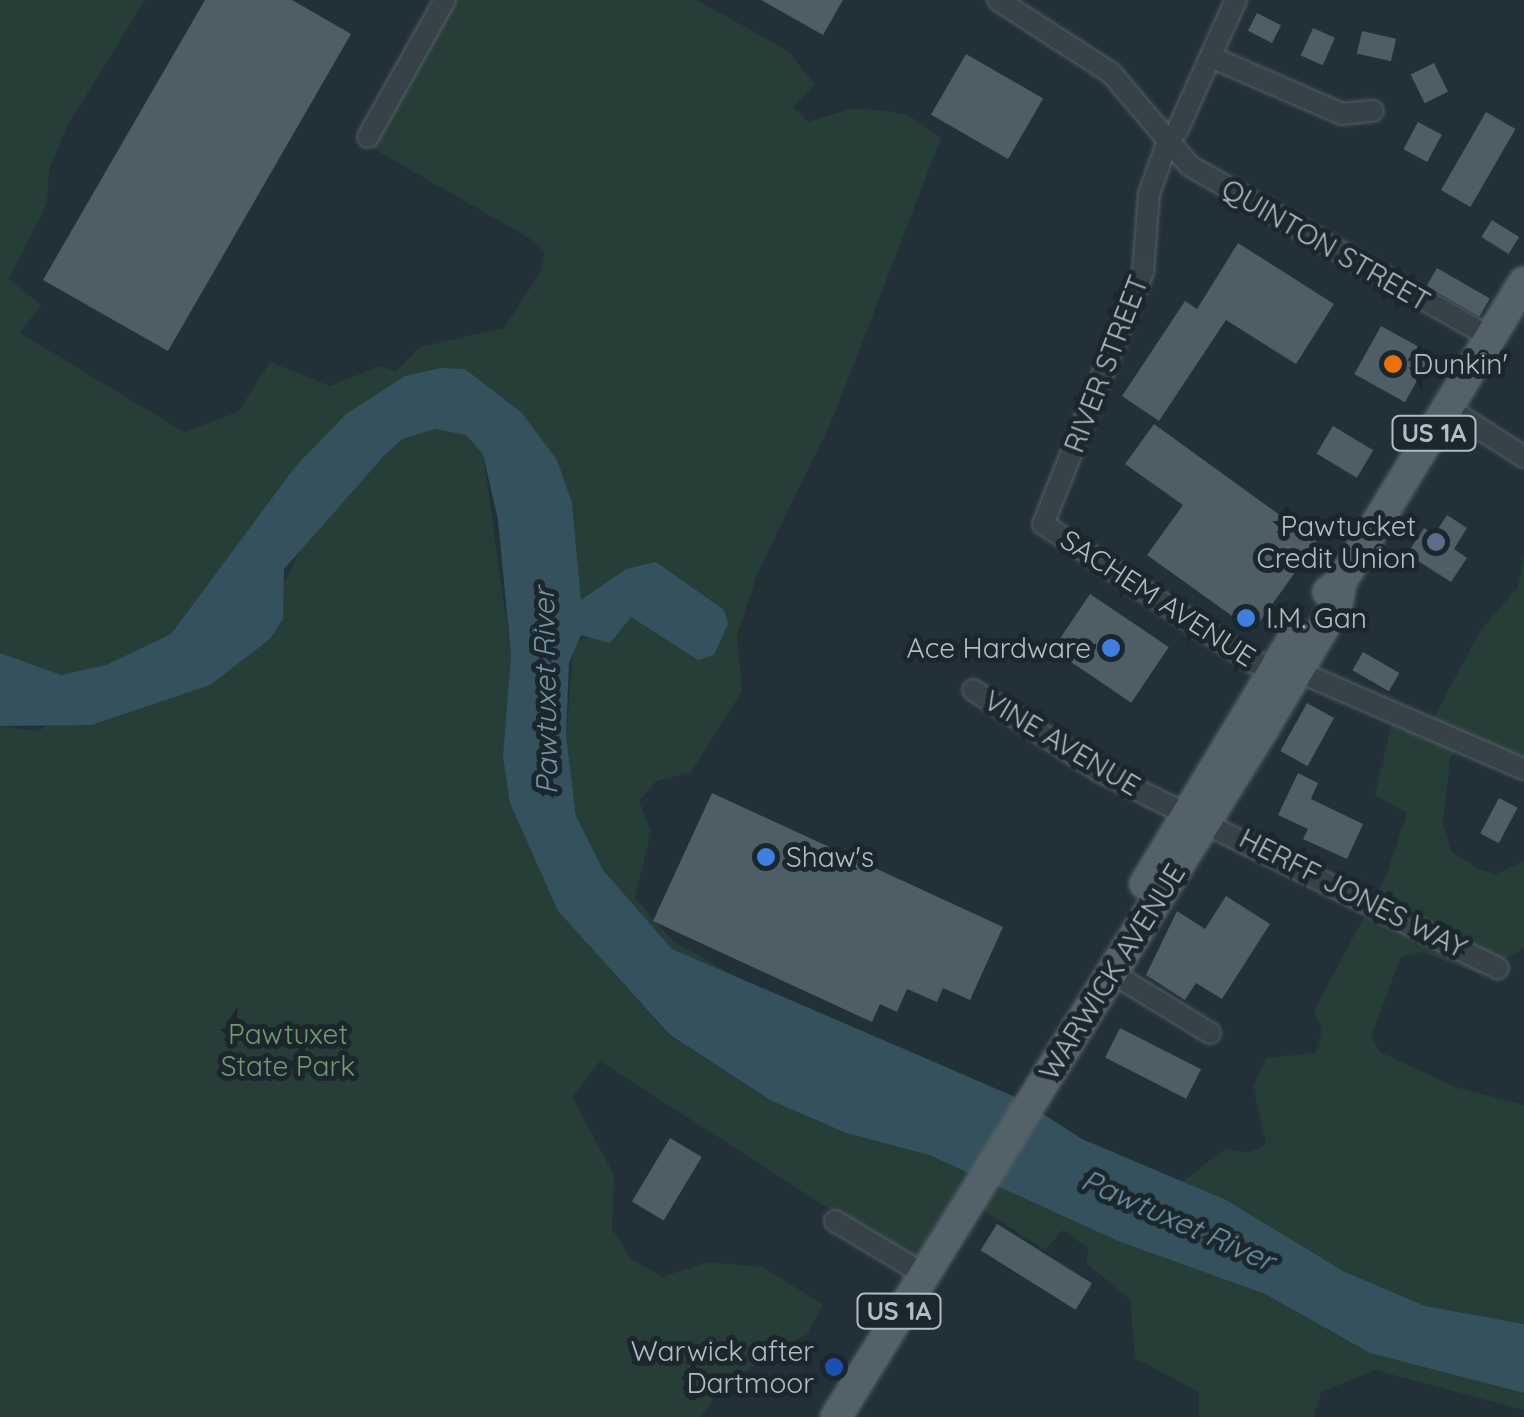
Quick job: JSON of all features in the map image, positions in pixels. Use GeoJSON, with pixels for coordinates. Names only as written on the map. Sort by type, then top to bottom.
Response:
{"type":"FeatureCollection","features":[{"type":"Feature","properties":{"kind":"main road","name":"WARWICK AVENUE"},"geometry":{"type":"LineString","coordinates":[[1029,1099],[1196,815],[1450,409],[1524,282]]}},
{"type":"Feature","properties":{"kind":"main road","name":"WARWICK AVENUE"},"geometry":{"type":"LineString","coordinates":[[1029,1099],[1112,972],[1196,815]]}},
{"type":"Feature","properties":{"kind":"main road","name":"US 1A"},"geometry":{"type":"LineString","coordinates":[[836,1417],[1029,1099]]}},
{"type":"Feature","properties":{"kind":"street"},"geometry":{"type":"LineString","coordinates":[[368,137],[445,0]]}},
{"type":"Feature","properties":{"kind":"street","name":"QUINTON STREET"},"geometry":{"type":"LineString","coordinates":[[998,0],[1111,73],[1172,137],[1257,208],[1491,338]]}},
{"type":"Feature","properties":{"kind":"street","name":"RIVER STREET"},"geometry":{"type":"LineString","coordinates":[[1044,524],[1143,272],[1148,194],[1236,0]]}},
{"type":"Feature","properties":{"kind":"street"},"geometry":{"type":"LineString","coordinates":[[1211,57],[1342,114],[1372,111]]}},
{"type":"Feature","properties":{"kind":"street"},"geometry":{"type":"LineString","coordinates":[[1450,409],[1524,457]]}},
{"type":"Feature","properties":{"kind":"street","name":"SACHEM AVENUE"},"geometry":{"type":"LineString","coordinates":[[1044,524],[1252,662],[1286,669],[1524,769]]}},
{"type":"Feature","properties":{"kind":"street","name":"VINE AVENUE"},"geometry":{"type":"LineString","coordinates":[[973,690],[1098,771],[1196,815]]}},
{"type":"Feature","properties":{"kind":"street","name":"HERFF JONES WAY"},"geometry":{"type":"LineString","coordinates":[[1196,815],[1498,968]]}},
{"type":"Feature","properties":{"kind":"street"},"geometry":{"type":"LineString","coordinates":[[1112,972],[1210,1033]]}},
{"type":"Feature","properties":{"kind":"street"},"geometry":{"type":"LineString","coordinates":[[836,1221],[922,1273]]}},
{"type":"Feature","properties":{"kind":"green space"},"geometry":{"type":"Polygon","coordinates":[[[0,0],[145,0],[66,128],[49,170],[47,204],[9,279],[41,305],[20,333],[184,432],[238,412],[270,362],[330,386],[380,366],[396,371],[420,347],[504,328],[541,271],[545,252],[531,239],[365,144],[444,0],[697,0],[789,52],[815,85],[793,107],[808,122],[853,108],[884,111],[908,115],[941,138],[833,418],[757,574],[737,636],[742,691],[691,772],[656,781],[639,801],[651,831],[635,898],[672,940],[734,976],[672,949],[603,870],[576,816],[566,735],[574,643],[631,617],[698,659],[626,569],[581,600],[572,503],[522,413],[346,414],[295,467],[171,634],[106,665],[61,675],[0,653],[0,0]]]}},
{"type":"Feature","properties":{"kind":"green space","name":"Pawtuxet State Park"},"geometry":{"type":"Polygon","coordinates":[[[435,429],[466,434],[483,453],[511,655],[503,756],[558,911],[670,1036],[770,1100],[846,1133],[929,1155],[1118,1241],[1265,1294],[1370,1353],[1524,1393],[1524,1410],[1375,1370],[1321,1392],[1314,1417],[1199,1417],[1199,1392],[1135,1358],[1130,1299],[1086,1263],[1089,1249],[1063,1230],[1045,1250],[968,1200],[921,1268],[600,1061],[572,1097],[614,1175],[612,1229],[631,1259],[662,1277],[708,1262],[763,1267],[823,1305],[807,1334],[722,1385],[701,1417],[0,1417],[0,726],[38,731],[278,596],[305,540],[383,457],[402,439],[435,429]]]}},
{"type":"Feature","properties":{"kind":"green space"},"geometry":{"type":"Polygon","coordinates":[[[1524,556],[1524,770],[1460,744],[1450,759],[1443,823],[1451,851],[1479,869],[1496,874],[1524,861],[1524,948],[1480,974],[1421,952],[1401,957],[1371,1035],[1380,1052],[1455,1087],[1524,1105],[1524,1324],[1425,1306],[1343,1271],[1183,1181],[1225,1149],[1249,1153],[1266,1144],[1253,1087],[1266,1058],[1316,1053],[1322,1029],[1314,1011],[1387,874],[1407,813],[1375,795],[1394,713],[1430,725],[1480,631],[1518,587],[1524,556]]]}},
{"type":"Feature","properties":{"kind":"water","name":"Pawtuxet River"},"geometry":{"type":"Polygon","coordinates":[[[441,368],[465,369],[522,413],[557,460],[572,503],[581,600],[626,569],[656,562],[724,610],[728,624],[714,655],[698,660],[631,617],[610,643],[581,635],[569,663],[566,735],[576,816],[603,870],[672,949],[1020,1099],[1082,1139],[1226,1200],[1343,1271],[1425,1306],[1524,1324],[1524,1393],[1370,1353],[1265,1294],[1118,1241],[929,1155],[846,1133],[770,1100],[670,1035],[558,911],[510,803],[503,756],[511,655],[498,520],[483,454],[466,435],[435,429],[402,439],[383,457],[284,569],[283,619],[270,639],[210,685],[91,725],[0,726],[0,653],[61,675],[106,665],[171,634],[295,467],[346,414],[405,376],[441,368]]]}},
{"type":"Feature","properties":{"kind":"building"},"geometry":{"type":"Polygon","coordinates":[[[205,0],[292,0],[351,34],[168,351],[43,280],[205,0]]]}},
{"type":"Feature","properties":{"kind":"building"},"geometry":{"type":"Polygon","coordinates":[[[761,0],[843,0],[823,35],[761,0]]]}},
{"type":"Feature","properties":{"kind":"building"},"geometry":{"type":"Polygon","coordinates":[[[1257,13],[1281,25],[1272,43],[1248,31],[1257,13]]]}},
{"type":"Feature","properties":{"kind":"building"},"geometry":{"type":"Polygon","coordinates":[[[1313,28],[1335,38],[1323,65],[1301,55],[1313,28]]]}},
{"type":"Feature","properties":{"kind":"building"},"geometry":{"type":"Polygon","coordinates":[[[1362,31],[1396,39],[1391,61],[1357,53],[1362,31]]]}},
{"type":"Feature","properties":{"kind":"building"},"geometry":{"type":"Polygon","coordinates":[[[966,54],[1043,98],[1008,159],[931,115],[966,54]]]}},
{"type":"Feature","properties":{"kind":"building"},"geometry":{"type":"Polygon","coordinates":[[[1434,63],[1448,92],[1425,103],[1411,74],[1434,63]]]}},
{"type":"Feature","properties":{"kind":"building"},"geometry":{"type":"Polygon","coordinates":[[[1486,112],[1515,129],[1470,207],[1441,190],[1486,112]]]}},
{"type":"Feature","properties":{"kind":"building"},"geometry":{"type":"Polygon","coordinates":[[[1418,122],[1442,135],[1427,162],[1403,149],[1418,122]]]}},
{"type":"Feature","properties":{"kind":"building"},"geometry":{"type":"Polygon","coordinates":[[[1492,220],[1519,237],[1509,254],[1481,237],[1492,220]]]}},
{"type":"Feature","properties":{"kind":"building"},"geometry":{"type":"Polygon","coordinates":[[[1238,243],[1334,304],[1296,364],[1226,320],[1159,421],[1122,396],[1185,301],[1197,309],[1238,243]]]}},
{"type":"Feature","properties":{"kind":"building"},"geometry":{"type":"Polygon","coordinates":[[[1437,268],[1490,298],[1479,317],[1426,286],[1437,268]]]}},
{"type":"Feature","properties":{"kind":"building","name":"Dunkin'"},"geometry":{"type":"Polygon","coordinates":[[[1381,326],[1432,354],[1405,402],[1354,374],[1381,326]]]}},
{"type":"Feature","properties":{"kind":"building"},"geometry":{"type":"Polygon","coordinates":[[[1154,424],[1317,542],[1253,631],[1147,555],[1183,505],[1125,464],[1154,424]]]}},
{"type":"Feature","properties":{"kind":"building"},"geometry":{"type":"Polygon","coordinates":[[[1333,426],[1373,450],[1357,478],[1317,453],[1333,426]]]}},
{"type":"Feature","properties":{"kind":"building","name":"Pawtucket Credit Union"},"geometry":{"type":"Polygon","coordinates":[[[1447,515],[1467,528],[1454,549],[1467,558],[1451,582],[1407,554],[1424,528],[1434,535],[1447,515]]]}},
{"type":"Feature","properties":{"kind":"building","name":"Ace Hardware"},"geometry":{"type":"Polygon","coordinates":[[[1090,594],[1169,647],[1131,703],[1053,650],[1090,594]]]}},
{"type":"Feature","properties":{"kind":"building"},"geometry":{"type":"Polygon","coordinates":[[[1363,652],[1399,673],[1389,691],[1352,670],[1363,652]]]}},
{"type":"Feature","properties":{"kind":"building"},"geometry":{"type":"Polygon","coordinates":[[[1307,703],[1334,718],[1307,766],[1280,751],[1307,703]]]}},
{"type":"Feature","properties":{"kind":"building"},"geometry":{"type":"Polygon","coordinates":[[[1298,773],[1318,783],[1311,799],[1363,824],[1347,859],[1303,839],[1308,829],[1278,815],[1298,773]]]}},
{"type":"Feature","properties":{"kind":"building","name":"Shaw's"},"geometry":{"type":"Polygon","coordinates":[[[712,793],[1003,927],[970,1000],[943,988],[937,1002],[907,989],[897,1012],[880,1004],[872,1022],[653,921],[712,793]]]}},
{"type":"Feature","properties":{"kind":"building"},"geometry":{"type":"Polygon","coordinates":[[[1499,798],[1518,808],[1499,843],[1480,833],[1499,798]]]}},
{"type":"Feature","properties":{"kind":"building"},"geometry":{"type":"Polygon","coordinates":[[[1226,896],[1270,924],[1222,999],[1196,983],[1185,1000],[1146,975],[1177,911],[1205,929],[1226,896]]]}},
{"type":"Feature","properties":{"kind":"building"},"geometry":{"type":"Polygon","coordinates":[[[1120,1028],[1201,1069],[1186,1099],[1105,1057],[1120,1028]]]}},
{"type":"Feature","properties":{"kind":"building"},"geometry":{"type":"Polygon","coordinates":[[[670,1138],[702,1157],[664,1220],[632,1201],[670,1138]]]}},
{"type":"Feature","properties":{"kind":"building"},"geometry":{"type":"Polygon","coordinates":[[[997,1224],[1092,1283],[1076,1310],[981,1250],[997,1224]]]}},
{"type":"Feature","properties":{"kind":"place","name":"Dunkin'"},"geometry":{"type":"Point","coordinates":[1393,364]}},
{"type":"Feature","properties":{"kind":"place","name":"Pawtucket Credit Union"},"geometry":{"type":"Point","coordinates":[1436,542]}},
{"type":"Feature","properties":{"kind":"place","name":"I.M. Gan"},"geometry":{"type":"Point","coordinates":[1246,618]}},
{"type":"Feature","properties":{"kind":"place","name":"Ace Hardware"},"geometry":{"type":"Point","coordinates":[1111,648]}},
{"type":"Feature","properties":{"kind":"place","name":"Shaw's"},"geometry":{"type":"Point","coordinates":[766,857]}},
{"type":"Feature","properties":{"kind":"place","name":"Warwick after Dartmoor"},"geometry":{"type":"Point","coordinates":[834,1367]}}]}
